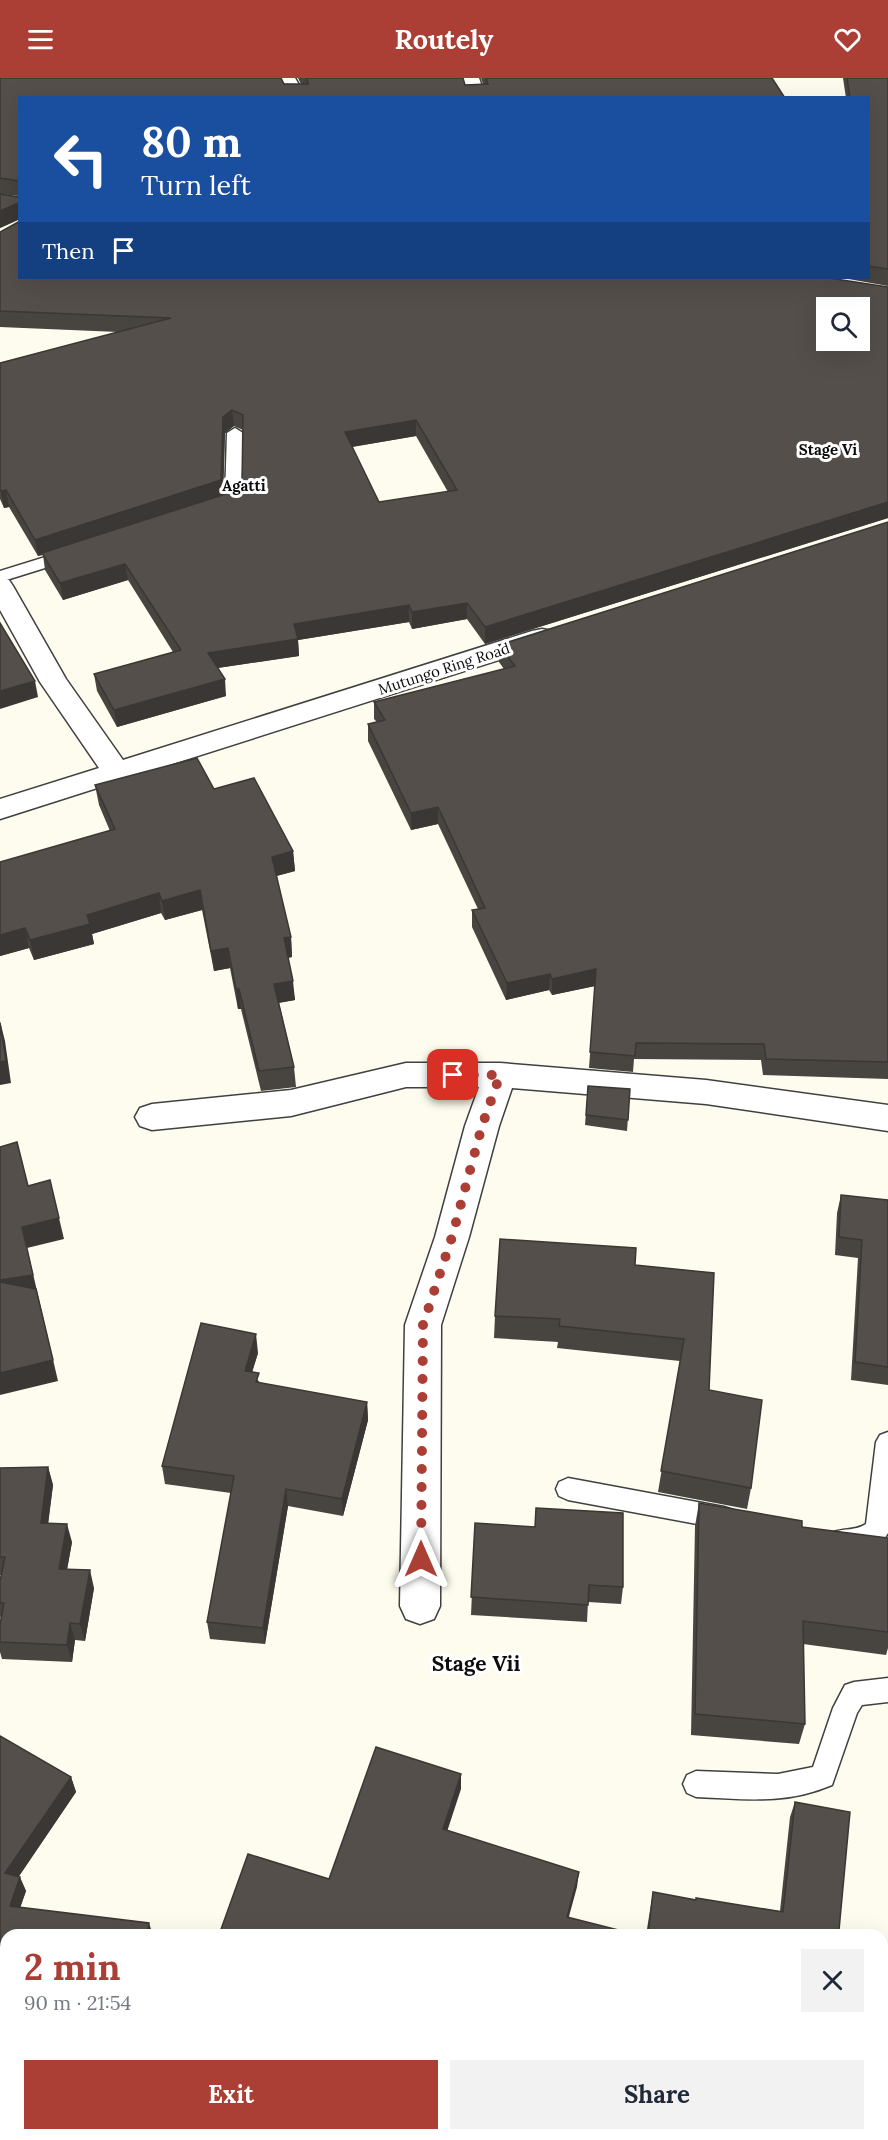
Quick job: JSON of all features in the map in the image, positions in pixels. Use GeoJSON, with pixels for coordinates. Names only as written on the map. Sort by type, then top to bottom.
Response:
{"type":"FeatureCollection","features":[{"type":"Feature","properties":{"kind":"street"},"geometry":{"type":"LineString","coordinates":[[285,78],[296,96]]}},
{"type":"Feature","properties":{"kind":"street"},"geometry":{"type":"LineString","coordinates":[[469,78],[475,96]]}},
{"type":"Feature","properties":{"kind":"street"},"geometry":{"type":"LineString","coordinates":[[0,586],[54,682],[117,773]]}},
{"type":"Feature","properties":{"kind":"street","name":"Mutungo Ring Road"},"geometry":{"type":"LineString","coordinates":[[0,809],[571,628]]}},
{"type":"Feature","properties":{"kind":"street"},"geometry":{"type":"LineString","coordinates":[[420,1606],[423,1325],[452,1237],[482,1126],[500,1075]]}},
{"type":"Feature","properties":{"kind":"street"},"geometry":{"type":"LineString","coordinates":[[152,1117],[291,1103],[406,1076],[500,1075],[706,1092],[888,1118]]}},
{"type":"Feature","properties":{"kind":"lane"},"geometry":{"type":"LineString","coordinates":[[199,512],[233,501],[235,433]]}},
{"type":"Feature","properties":{"kind":"lane"},"geometry":{"type":"LineString","coordinates":[[0,577],[89,548]]}},
{"type":"Feature","properties":{"kind":"lane"},"geometry":{"type":"LineString","coordinates":[[815,1535],[850,1541],[866,1538],[877,1530],[888,1442]]}},
{"type":"Feature","properties":{"kind":"lane"},"geometry":{"type":"LineString","coordinates":[[568,1489],[745,1522]]}},
{"type":"Feature","properties":{"kind":"lane"},"geometry":{"type":"LineString","coordinates":[[696,1784],[791,1787],[813,1782],[823,1776],[846,1708],[854,1694],[888,1690]]}},
{"type":"Feature","properties":{"kind":"building"},"geometry":{"type":"Polygon","coordinates":[[[0,78],[281,78],[284,84],[308,84],[306,78],[463,78],[465,85],[488,84],[486,78],[772,78],[784,96],[18,96],[18,181],[0,178],[0,78]]]}},
{"type":"Feature","properties":{"kind":"building"},"geometry":{"type":"Polygon","coordinates":[[[847,78],[888,78],[888,269],[870,266],[870,96],[850,96],[847,78]]]}},
{"type":"Feature","properties":{"kind":"building"},"geometry":{"type":"Polygon","coordinates":[[[0,194],[18,197],[18,203],[0,211],[0,194]]]}},
{"type":"Feature","properties":{"kind":"building"},"geometry":{"type":"Polygon","coordinates":[[[18,222],[18,279],[836,279],[888,287],[888,502],[485,627],[467,603],[412,612],[409,605],[294,624],[298,639],[208,653],[225,679],[114,710],[94,674],[181,650],[125,564],[60,583],[42,553],[238,490],[242,485],[243,415],[232,410],[223,417],[221,480],[35,540],[6,490],[0,490],[0,363],[171,318],[0,311],[0,232],[18,222]],[[416,420],[345,432],[379,502],[457,490],[416,420]]]}},
{"type":"Feature","properties":{"kind":"building"},"geometry":{"type":"Polygon","coordinates":[[[888,522],[888,1062],[766,1059],[764,1044],[636,1043],[635,1056],[590,1052],[596,969],[552,979],[550,974],[507,983],[472,910],[485,908],[438,807],[411,813],[368,724],[385,720],[374,702],[515,666],[499,645],[888,522]]]}},
{"type":"Feature","properties":{"kind":"building"},"geometry":{"type":"Polygon","coordinates":[[[0,623],[35,681],[0,691],[0,623]]]}},
{"type":"Feature","properties":{"kind":"building"},"geometry":{"type":"Polygon","coordinates":[[[197,758],[214,789],[254,778],[293,851],[272,857],[291,937],[284,938],[293,981],[274,984],[294,1067],[259,1071],[239,989],[236,989],[228,948],[211,951],[200,890],[162,901],[159,893],[87,915],[90,924],[30,940],[25,928],[0,935],[0,862],[115,829],[95,785],[197,758]]]}},
{"type":"Feature","properties":{"kind":"building"},"geometry":{"type":"Polygon","coordinates":[[[0,1023],[6,1061],[0,1062],[0,1023]]]}},
{"type":"Feature","properties":{"kind":"building"},"geometry":{"type":"Polygon","coordinates":[[[588,1086],[630,1089],[628,1120],[586,1115],[588,1086]]]}},
{"type":"Feature","properties":{"kind":"building"},"geometry":{"type":"Polygon","coordinates":[[[17,1142],[28,1186],[50,1180],[59,1218],[22,1227],[33,1275],[0,1280],[0,1147],[17,1142]]]}},
{"type":"Feature","properties":{"kind":"building"},"geometry":{"type":"Polygon","coordinates":[[[841,1195],[888,1200],[888,1367],[855,1362],[862,1240],[839,1237],[841,1195]]]}},
{"type":"Feature","properties":{"kind":"building"},"geometry":{"type":"Polygon","coordinates":[[[500,1239],[636,1248],[635,1265],[714,1273],[709,1390],[762,1400],[751,1488],[661,1471],[684,1339],[559,1326],[560,1319],[495,1316],[500,1239]]]}},
{"type":"Feature","properties":{"kind":"building"},"geometry":{"type":"Polygon","coordinates":[[[0,1282],[36,1289],[53,1360],[0,1373],[0,1282]]]}},
{"type":"Feature","properties":{"kind":"building"},"geometry":{"type":"Polygon","coordinates":[[[201,1323],[256,1334],[245,1371],[259,1373],[256,1382],[367,1402],[342,1499],[286,1489],[263,1628],[207,1622],[234,1476],[162,1466],[201,1323]]]}},
{"type":"Feature","properties":{"kind":"building"},"geometry":{"type":"Polygon","coordinates":[[[48,1467],[41,1523],[67,1524],[59,1569],[90,1570],[80,1624],[70,1623],[67,1645],[0,1642],[0,1624],[4,1603],[0,1603],[0,1581],[5,1557],[0,1557],[0,1468],[48,1467]]]}},
{"type":"Feature","properties":{"kind":"building"},"geometry":{"type":"Polygon","coordinates":[[[699,1503],[802,1521],[802,1527],[888,1538],[888,1632],[803,1621],[805,1724],[695,1714],[699,1503]]]}},
{"type":"Feature","properties":{"kind":"building"},"geometry":{"type":"Polygon","coordinates":[[[536,1508],[623,1513],[623,1587],[589,1585],[588,1605],[471,1597],[475,1523],[535,1527],[536,1508]]]}},
{"type":"Feature","properties":{"kind":"building"},"geometry":{"type":"Polygon","coordinates":[[[0,1736],[71,1777],[5,1873],[20,1877],[10,1906],[149,1923],[148,1929],[0,1929],[0,1736]]]}},
{"type":"Feature","properties":{"kind":"building"},"geometry":{"type":"Polygon","coordinates":[[[376,1747],[461,1774],[443,1829],[579,1872],[567,1917],[614,1929],[221,1929],[248,1854],[329,1879],[376,1747]]]}},
{"type":"Feature","properties":{"kind":"building"},"geometry":{"type":"Polygon","coordinates":[[[795,1802],[850,1812],[839,1929],[649,1929],[653,1892],[783,1912],[795,1802]]]}},
{"type":"Feature","properties":{"kind":"district","name":"Stage Vi"},"geometry":{"type":"Point","coordinates":[828,450]}},
{"type":"Feature","properties":{"kind":"district","name":"Agatti"},"geometry":{"type":"Point","coordinates":[244,486]}},
{"type":"Feature","properties":{"kind":"district","name":"Stage Vii"},"geometry":{"type":"Point","coordinates":[476,1664]}},
{"type":"Feature","properties":{"kind":"route"},"geometry":{"type":"LineString","coordinates":[[421,1559],[423,1325],[452,1237],[482,1126],[500,1075],[453,1075]]}}]}
